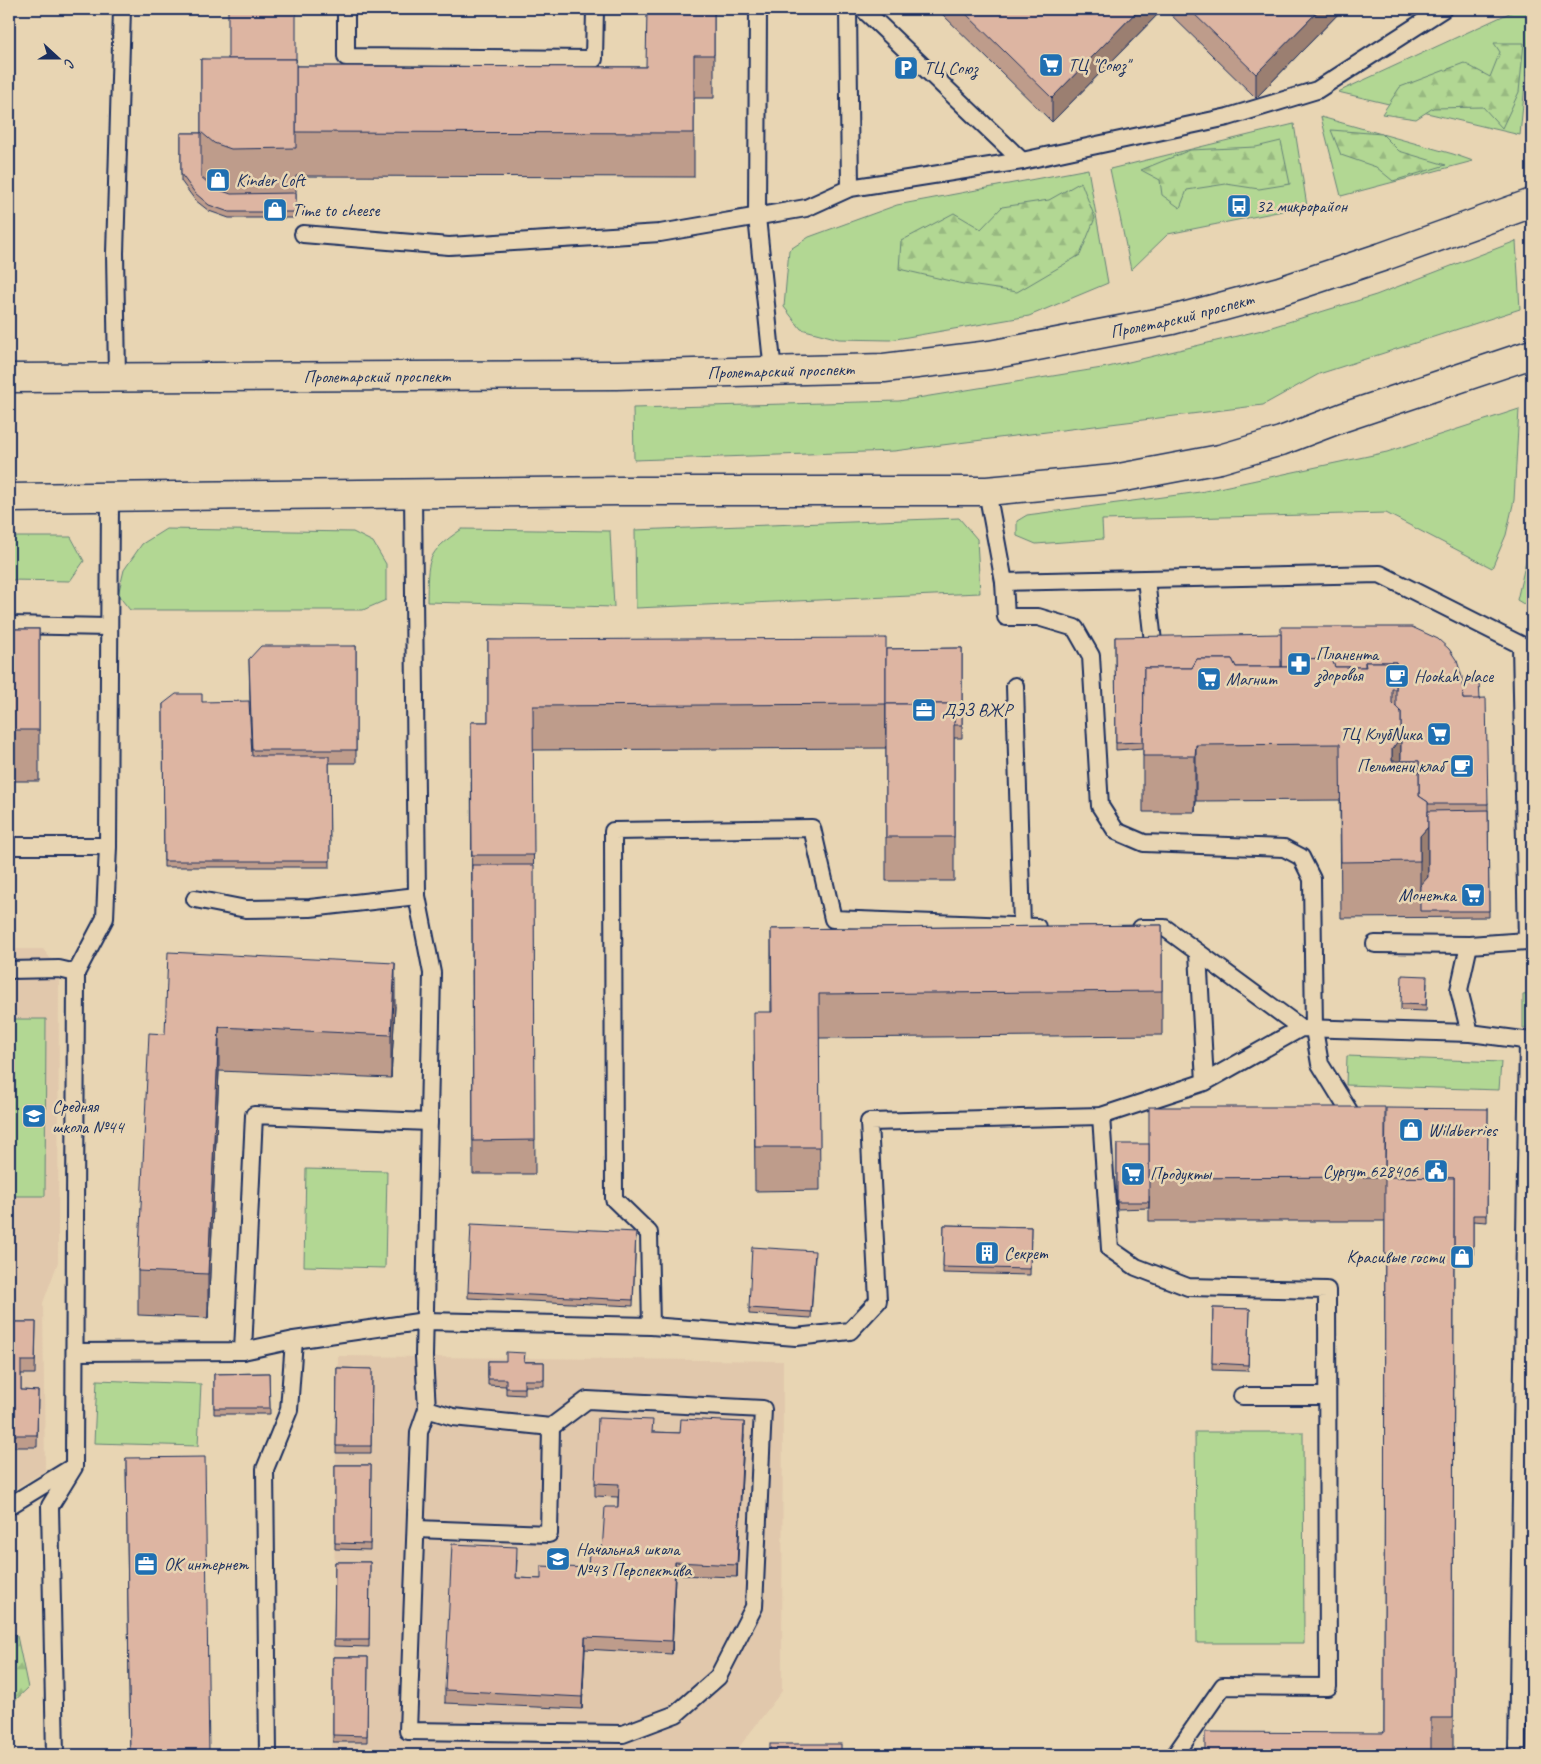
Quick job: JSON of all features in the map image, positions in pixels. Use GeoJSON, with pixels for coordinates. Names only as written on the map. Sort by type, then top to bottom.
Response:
{"type":"FeatureCollection","features":[{"type":"Feature","properties":{"kind":"main road","name":"Пролетарский проспект"},"geometry":{"type":"LineString","coordinates":[[9,378],[116,376],[364,377],[773,372],[884,368],[980,356],[1172,320],[1298,285],[1532,204]]}},
{"type":"Feature","properties":{"kind":"main road"},"geometry":{"type":"LineString","coordinates":[[9,498],[987,491],[1114,479],[1220,460],[1281,441],[1344,417],[1532,354]]}},
{"type":"Feature","properties":{"kind":"lane"},"geometry":{"type":"LineString","coordinates":[[116,376],[115,253],[122,9]]}},
{"type":"Feature","properties":{"kind":"lane"},"geometry":{"type":"LineString","coordinates":[[346,9],[346,57],[594,59],[595,9]]}},
{"type":"Feature","properties":{"kind":"lane"},"geometry":{"type":"LineString","coordinates":[[758,9],[757,218],[773,372]]}},
{"type":"Feature","properties":{"kind":"lane"},"geometry":{"type":"LineString","coordinates":[[848,9],[850,188]]}},
{"type":"Feature","properties":{"kind":"lane"},"geometry":{"type":"LineString","coordinates":[[863,9],[1022,161]]}},
{"type":"Feature","properties":{"kind":"lane"},"geometry":{"type":"LineString","coordinates":[[303,234],[449,246],[660,233],[757,218],[806,208],[850,188],[1022,161],[1228,117],[1317,90],[1443,9]]}},
{"type":"Feature","properties":{"kind":"lane"},"geometry":{"type":"LineString","coordinates":[[987,491],[1004,582],[1006,616],[1038,617],[1075,628],[1091,656],[1100,806],[1116,831],[1144,843],[1284,848],[1301,857],[1312,879],[1307,1028],[1320,1064],[1364,1134]]}},
{"type":"Feature","properties":{"kind":"lane"},"geometry":{"type":"LineString","coordinates":[[413,494],[417,896],[432,973],[424,1357],[427,1409],[419,1432],[408,1730],[623,1734],[676,1714],[718,1677],[754,1607],[763,1409],[587,1400],[551,1427],[453,1418],[427,1409]]}},
{"type":"Feature","properties":{"kind":"lane"},"geometry":{"type":"LineString","coordinates":[[55,1755],[50,1506],[74,1466],[76,974],[105,918],[108,846],[110,498]]}},
{"type":"Feature","properties":{"kind":"lane"},"geometry":{"type":"LineString","coordinates":[[1004,582],[1380,574],[1521,645],[1527,941],[1469,945],[1375,944]]}},
{"type":"Feature","properties":{"kind":"lane"},"geometry":{"type":"LineString","coordinates":[[1146,579],[1153,642]]}},
{"type":"Feature","properties":{"kind":"lane"},"geometry":{"type":"LineString","coordinates":[[9,625],[108,627]]}},
{"type":"Feature","properties":{"kind":"lane"},"geometry":{"type":"LineString","coordinates":[[1015,686],[1022,927]]}},
{"type":"Feature","properties":{"kind":"lane"},"geometry":{"type":"LineString","coordinates":[[651,1326],[649,1233],[614,1199],[613,831],[812,828],[833,918],[1050,927]]}},
{"type":"Feature","properties":{"kind":"lane"},"geometry":{"type":"LineString","coordinates":[[9,846],[108,846]]}},
{"type":"Feature","properties":{"kind":"lane"},"geometry":{"type":"LineString","coordinates":[[195,899],[246,909],[310,908],[417,896]]}},
{"type":"Feature","properties":{"kind":"lane"},"geometry":{"type":"LineString","coordinates":[[1127,928],[1165,928],[1307,1028]]}},
{"type":"Feature","properties":{"kind":"lane"},"geometry":{"type":"LineString","coordinates":[[1469,945],[1459,990],[1470,1033]]}},
{"type":"Feature","properties":{"kind":"lane"},"geometry":{"type":"LineString","coordinates":[[1198,952],[1205,1082]]}},
{"type":"Feature","properties":{"kind":"lane"},"geometry":{"type":"LineString","coordinates":[[9,970],[59,970],[76,974]]}},
{"type":"Feature","properties":{"kind":"lane"},"geometry":{"type":"LineString","coordinates":[[75,1352],[242,1351],[294,1340],[425,1321],[651,1326],[796,1337],[850,1331],[878,1300],[869,1122],[1101,1116],[1205,1082],[1307,1028],[1470,1033],[1530,1041],[1517,1755]]}},
{"type":"Feature","properties":{"kind":"lane"},"geometry":{"type":"LineString","coordinates":[[242,1351],[254,1115],[429,1122]]}},
{"type":"Feature","properties":{"kind":"lane"},"geometry":{"type":"LineString","coordinates":[[1101,1116],[1110,1249],[1136,1266],[1188,1286],[1327,1290],[1328,1686],[1223,1686],[1175,1755]]}},
{"type":"Feature","properties":{"kind":"lane"},"geometry":{"type":"LineString","coordinates":[[268,1755],[265,1469],[289,1410],[294,1340]]}},
{"type":"Feature","properties":{"kind":"lane"},"geometry":{"type":"LineString","coordinates":[[1242,1396],[1327,1396]]}},
{"type":"Feature","properties":{"kind":"lane"},"geometry":{"type":"LineString","coordinates":[[416,1529],[550,1534],[551,1427]]}},
{"type":"Feature","properties":{"kind":"lane"},"geometry":{"type":"LineString","coordinates":[[9,1506],[74,1466]]}},
{"type":"Feature","properties":{"kind":"shaded area","name":"Средняя школа №44"},"geometry":{"type":"Polygon","coordinates":[[[9,949],[43,949],[59,969],[58,1262],[43,1303],[45,1471],[11,1491],[19,1513],[9,1520],[9,949]]]}},
{"type":"Feature","properties":{"kind":"shaded area","name":"Начальная школа №43 Перспектива"},"geometry":{"type":"Polygon","coordinates":[[[338,1356],[783,1361],[782,1691],[733,1755],[331,1755],[338,1356]]]}},
{"type":"Feature","properties":{"kind":"green space"},"geometry":{"type":"Polygon","coordinates":[[[1518,9],[1532,12],[1520,135],[1338,92],[1518,9]]]}},
{"type":"Feature","properties":{"kind":"green space"},"geometry":{"type":"Polygon","coordinates":[[[1494,43],[1524,43],[1519,92],[1502,128],[1483,107],[1433,108],[1416,119],[1382,114],[1400,87],[1464,63],[1490,77],[1500,52],[1494,43]]]}},
{"type":"Feature","properties":{"kind":"green space"},"geometry":{"type":"Polygon","coordinates":[[[1321,117],[1453,154],[1473,161],[1341,196],[1321,117]]]}},
{"type":"Feature","properties":{"kind":"green space"},"geometry":{"type":"Polygon","coordinates":[[[1294,124],[1307,206],[1168,234],[1131,270],[1110,169],[1294,124]]]}},
{"type":"Feature","properties":{"kind":"green space"},"geometry":{"type":"Polygon","coordinates":[[[1331,130],[1382,134],[1399,151],[1446,165],[1393,181],[1376,167],[1341,155],[1331,130]]]}},
{"type":"Feature","properties":{"kind":"green space"},"geometry":{"type":"Polygon","coordinates":[[[1281,141],[1290,184],[1259,189],[1226,184],[1187,190],[1180,208],[1162,195],[1160,180],[1141,170],[1190,150],[1256,147],[1281,141]]]}},
{"type":"Feature","properties":{"kind":"green space"},"geometry":{"type":"Polygon","coordinates":[[[1088,169],[1108,283],[1029,316],[890,340],[839,339],[801,329],[784,307],[789,250],[809,237],[897,205],[1088,169]]]}},
{"type":"Feature","properties":{"kind":"green space"},"geometry":{"type":"Polygon","coordinates":[[[1081,182],[1095,218],[1080,255],[1017,292],[963,284],[899,269],[901,241],[954,213],[981,229],[1002,207],[1049,200],[1081,182]]]}},
{"type":"Feature","properties":{"kind":"green space"},"geometry":{"type":"Polygon","coordinates":[[[1516,241],[1520,309],[1319,374],[1263,405],[894,451],[634,460],[633,408],[899,401],[1108,367],[1262,330],[1376,295],[1516,241]]]}},
{"type":"Feature","properties":{"kind":"green space"},"geometry":{"type":"Polygon","coordinates":[[[1519,409],[1514,500],[1506,535],[1492,568],[1386,513],[1102,520],[1103,539],[1036,544],[1017,536],[1017,521],[1027,515],[1200,492],[1387,452],[1519,409]]]}},
{"type":"Feature","properties":{"kind":"green space"},"geometry":{"type":"Polygon","coordinates":[[[959,518],[977,539],[980,593],[636,608],[635,530],[959,518]]]}},
{"type":"Feature","properties":{"kind":"green space"},"geometry":{"type":"Polygon","coordinates":[[[166,529],[353,532],[373,542],[386,564],[386,600],[363,610],[130,610],[118,595],[124,570],[142,544],[166,529]]]}},
{"type":"Feature","properties":{"kind":"green space"},"geometry":{"type":"Polygon","coordinates":[[[462,529],[610,531],[614,607],[427,602],[431,559],[441,545],[462,529]]]}},
{"type":"Feature","properties":{"kind":"green space"},"geometry":{"type":"Polygon","coordinates":[[[1532,535],[1532,609],[1517,600],[1532,535]]]}},
{"type":"Feature","properties":{"kind":"green space"},"geometry":{"type":"Polygon","coordinates":[[[9,537],[71,537],[84,561],[70,581],[9,580],[9,537]]]}},
{"type":"Feature","properties":{"kind":"green space"},"geometry":{"type":"Polygon","coordinates":[[[1532,994],[1532,1028],[1523,1028],[1523,995],[1532,994]]]}},
{"type":"Feature","properties":{"kind":"green space"},"geometry":{"type":"Polygon","coordinates":[[[9,1019],[46,1019],[45,1196],[9,1196],[9,1019]]]}},
{"type":"Feature","properties":{"kind":"green space"},"geometry":{"type":"Polygon","coordinates":[[[1347,1056],[1501,1062],[1499,1090],[1346,1085],[1347,1056]]]}},
{"type":"Feature","properties":{"kind":"green space"},"geometry":{"type":"Polygon","coordinates":[[[306,1169],[387,1171],[385,1268],[304,1266],[306,1169]]]}},
{"type":"Feature","properties":{"kind":"green space"},"geometry":{"type":"Polygon","coordinates":[[[97,1380],[201,1384],[198,1446],[94,1443],[97,1380]]]}},
{"type":"Feature","properties":{"kind":"green space"},"geometry":{"type":"Polygon","coordinates":[[[1195,1432],[1303,1432],[1304,1643],[1197,1643],[1195,1432]]]}},
{"type":"Feature","properties":{"kind":"green space"},"geometry":{"type":"Polygon","coordinates":[[[9,1631],[17,1636],[28,1688],[9,1706],[9,1631]]]}},
{"type":"Feature","properties":{"kind":"building"},"geometry":{"type":"Polygon","coordinates":[[[228,9],[296,9],[296,59],[228,59],[228,9]]]}},
{"type":"Feature","properties":{"kind":"building"},"geometry":{"type":"Polygon","coordinates":[[[647,9],[714,9],[714,55],[694,55],[694,133],[296,132],[296,66],[646,67],[647,9]]]}},
{"type":"Feature","properties":{"kind":"building","name":"ТЦ \"Союз\""},"geometry":{"type":"Polygon","coordinates":[[[961,9],[1139,9],[1052,98],[961,9]]]}},
{"type":"Feature","properties":{"kind":"building"},"geometry":{"type":"Polygon","coordinates":[[[1189,9],[1320,9],[1256,74],[1189,9]]]}},
{"type":"Feature","properties":{"kind":"building"},"geometry":{"type":"Polygon","coordinates":[[[201,59],[296,59],[296,148],[231,149],[214,143],[201,132],[201,59]]]}},
{"type":"Feature","properties":{"kind":"building"},"geometry":{"type":"Polygon","coordinates":[[[181,133],[201,133],[201,177],[214,188],[231,194],[296,193],[296,212],[229,212],[209,205],[195,193],[181,174],[181,133]]]}},
{"type":"Feature","properties":{"kind":"building","name":"ТЦ КлубNика"},"geometry":{"type":"Polygon","coordinates":[[[1281,627],[1412,627],[1438,639],[1449,649],[1457,661],[1462,677],[1463,699],[1486,698],[1488,804],[1428,804],[1419,796],[1419,761],[1401,761],[1401,712],[1396,707],[1396,662],[1365,662],[1365,667],[1335,667],[1331,658],[1301,659],[1298,667],[1281,667],[1281,627]]]}},
{"type":"Feature","properties":{"kind":"building"},"geometry":{"type":"Polygon","coordinates":[[[9,629],[39,629],[39,730],[9,730],[9,629]]]}},
{"type":"Feature","properties":{"kind":"building"},"geometry":{"type":"Polygon","coordinates":[[[1281,634],[1281,667],[1236,667],[1232,659],[1197,659],[1192,668],[1144,668],[1143,742],[1116,743],[1115,637],[1281,634]]]}},
{"type":"Feature","properties":{"kind":"building"},"geometry":{"type":"Polygon","coordinates":[[[886,638],[886,704],[533,706],[534,855],[472,855],[471,722],[488,722],[488,640],[886,638]]]}},
{"type":"Feature","properties":{"kind":"building"},"geometry":{"type":"Polygon","coordinates":[[[261,646],[356,646],[356,750],[252,750],[249,659],[261,646]]]}},
{"type":"Feature","properties":{"kind":"building"},"geometry":{"type":"Polygon","coordinates":[[[962,648],[962,725],[954,725],[954,704],[886,704],[886,649],[962,648]]]}},
{"type":"Feature","properties":{"kind":"building"},"geometry":{"type":"Polygon","coordinates":[[[1331,658],[1335,667],[1366,667],[1365,662],[1396,662],[1396,689],[1392,689],[1392,703],[1401,712],[1401,737],[1392,749],[1392,761],[1419,761],[1419,796],[1428,802],[1428,827],[1420,836],[1420,861],[1341,862],[1340,744],[1196,745],[1195,756],[1143,756],[1144,668],[1192,668],[1197,659],[1232,659],[1236,667],[1298,667],[1301,659],[1331,658]]]}},
{"type":"Feature","properties":{"kind":"building"},"geometry":{"type":"Polygon","coordinates":[[[1479,682],[1480,699],[1463,699],[1462,683],[1479,682]]]}},
{"type":"Feature","properties":{"kind":"building"},"geometry":{"type":"Polygon","coordinates":[[[176,694],[202,694],[202,702],[249,701],[252,756],[329,756],[330,861],[164,861],[163,704],[176,694]]]}},
{"type":"Feature","properties":{"kind":"building"},"geometry":{"type":"Polygon","coordinates":[[[886,704],[954,704],[954,837],[886,837],[886,704]]]}},
{"type":"Feature","properties":{"kind":"building"},"geometry":{"type":"Polygon","coordinates":[[[1488,810],[1489,911],[1420,911],[1420,886],[1428,877],[1428,811],[1488,810]]]}},
{"type":"Feature","properties":{"kind":"building"},"geometry":{"type":"Polygon","coordinates":[[[472,865],[534,865],[535,1140],[473,1141],[472,865]]]}},
{"type":"Feature","properties":{"kind":"building"},"geometry":{"type":"Polygon","coordinates":[[[1162,925],[1162,991],[819,994],[820,1147],[755,1147],[754,1012],[772,1012],[771,929],[1162,925]]]}},
{"type":"Feature","properties":{"kind":"building"},"geometry":{"type":"Polygon","coordinates":[[[168,952],[395,963],[391,1035],[219,1027],[208,1274],[138,1271],[149,1033],[165,1034],[168,952]]]}},
{"type":"Feature","properties":{"kind":"building"},"geometry":{"type":"Polygon","coordinates":[[[1402,975],[1427,976],[1426,1005],[1401,1004],[1402,975]]]}},
{"type":"Feature","properties":{"kind":"building"},"geometry":{"type":"Polygon","coordinates":[[[1149,1107],[1385,1107],[1385,1177],[1149,1178],[1149,1107]]]}},
{"type":"Feature","properties":{"kind":"building","name":"Сургут 628406"},"geometry":{"type":"Polygon","coordinates":[[[1386,1108],[1488,1109],[1487,1215],[1473,1215],[1473,1254],[1454,1254],[1454,1178],[1385,1177],[1386,1108]]]}},
{"type":"Feature","properties":{"kind":"building","name":"Продукты"},"geometry":{"type":"Polygon","coordinates":[[[1117,1144],[1149,1144],[1149,1202],[1117,1202],[1117,1144]]]}},
{"type":"Feature","properties":{"kind":"building"},"geometry":{"type":"Polygon","coordinates":[[[1385,1177],[1454,1178],[1453,1718],[1431,1718],[1431,1755],[1205,1755],[1205,1732],[1384,1733],[1385,1177]]]}},
{"type":"Feature","properties":{"kind":"building"},"geometry":{"type":"Polygon","coordinates":[[[471,1224],[636,1232],[633,1300],[468,1292],[471,1224]]]}},
{"type":"Feature","properties":{"kind":"building","name":"Секрет"},"geometry":{"type":"Polygon","coordinates":[[[944,1225],[1031,1227],[1030,1269],[943,1267],[944,1225]]]}},
{"type":"Feature","properties":{"kind":"building"},"geometry":{"type":"Polygon","coordinates":[[[752,1247],[815,1251],[811,1312],[749,1308],[752,1247]]]}},
{"type":"Feature","properties":{"kind":"building"},"geometry":{"type":"Polygon","coordinates":[[[1213,1308],[1250,1309],[1248,1365],[1212,1363],[1213,1308]]]}},
{"type":"Feature","properties":{"kind":"building"},"geometry":{"type":"Polygon","coordinates":[[[9,1322],[36,1322],[35,1361],[21,1361],[21,1390],[38,1391],[37,1435],[9,1435],[9,1322]]]}},
{"type":"Feature","properties":{"kind":"building"},"geometry":{"type":"Polygon","coordinates":[[[506,1352],[525,1353],[524,1362],[544,1362],[544,1380],[524,1380],[524,1388],[506,1388],[506,1379],[488,1379],[488,1361],[506,1361],[506,1352]]]}},
{"type":"Feature","properties":{"kind":"building"},"geometry":{"type":"Polygon","coordinates":[[[337,1368],[372,1369],[371,1446],[336,1446],[337,1368]]]}},
{"type":"Feature","properties":{"kind":"building"},"geometry":{"type":"Polygon","coordinates":[[[269,1373],[270,1408],[214,1408],[214,1374],[269,1373]]]}},
{"type":"Feature","properties":{"kind":"building"},"geometry":{"type":"Polygon","coordinates":[[[598,1418],[653,1420],[652,1432],[680,1433],[681,1419],[744,1422],[737,1565],[675,1562],[672,1641],[585,1637],[582,1697],[445,1690],[452,1544],[517,1547],[516,1578],[541,1579],[541,1566],[588,1568],[589,1551],[602,1552],[605,1507],[618,1507],[619,1484],[595,1483],[598,1418]]]}},
{"type":"Feature","properties":{"kind":"building"},"geometry":{"type":"Polygon","coordinates":[[[205,1457],[209,1755],[130,1755],[126,1458],[205,1457]]]}},
{"type":"Feature","properties":{"kind":"building"},"geometry":{"type":"Polygon","coordinates":[[[335,1465],[371,1465],[370,1544],[335,1543],[335,1465]]]}},
{"type":"Feature","properties":{"kind":"building"},"geometry":{"type":"Polygon","coordinates":[[[335,1562],[370,1562],[369,1640],[334,1640],[335,1562]]]}},
{"type":"Feature","properties":{"kind":"building"},"geometry":{"type":"Polygon","coordinates":[[[333,1657],[368,1657],[367,1736],[333,1735],[333,1657]]]}},
{"type":"Feature","properties":{"kind":"building"},"geometry":{"type":"Polygon","coordinates":[[[770,1744],[841,1744],[841,1755],[770,1755],[770,1744]]]}},
{"type":"Feature","properties":{"kind":"building"},"geometry":{"type":"Polygon","coordinates":[[[330,1753],[354,1753],[354,1755],[330,1755],[330,1753]]]}},
{"type":"Feature","properties":{"kind":"place","name":"ТЦ \"Союз\""},"geometry":{"type":"Point","coordinates":[1051,65]}},
{"type":"Feature","properties":{"kind":"place","name":"ТЦ Союз"},"geometry":{"type":"Point","coordinates":[906,68]}},
{"type":"Feature","properties":{"kind":"place","name":"Kinder Loft"},"geometry":{"type":"Point","coordinates":[218,180]}},
{"type":"Feature","properties":{"kind":"place","name":"32 микрорайон"},"geometry":{"type":"Point","coordinates":[1239,206]}},
{"type":"Feature","properties":{"kind":"place","name":"Time to cheese"},"geometry":{"type":"Point","coordinates":[275,210]}},
{"type":"Feature","properties":{"kind":"place","name":"Планента здоровья"},"geometry":{"type":"Point","coordinates":[1299,664]}},
{"type":"Feature","properties":{"kind":"place","name":"Hookah place"},"geometry":{"type":"Point","coordinates":[1397,676]}},
{"type":"Feature","properties":{"kind":"place","name":"Магнит"},"geometry":{"type":"Point","coordinates":[1209,679]}},
{"type":"Feature","properties":{"kind":"place","name":"ДЭЗ ВЖР"},"geometry":{"type":"Point","coordinates":[924,710]}},
{"type":"Feature","properties":{"kind":"place","name":"ТЦ КлубNика"},"geometry":{"type":"Point","coordinates":[1439,734]}},
{"type":"Feature","properties":{"kind":"place","name":"Пельмени клаб"},"geometry":{"type":"Point","coordinates":[1462,766]}},
{"type":"Feature","properties":{"kind":"place","name":"Монетка"},"geometry":{"type":"Point","coordinates":[1473,895]}},
{"type":"Feature","properties":{"kind":"place","name":"Средняя школа №44"},"geometry":{"type":"Point","coordinates":[34,1116]}},
{"type":"Feature","properties":{"kind":"place","name":"Wildberries"},"geometry":{"type":"Point","coordinates":[1411,1130]}},
{"type":"Feature","properties":{"kind":"place","name":"Сургут 628406"},"geometry":{"type":"Point","coordinates":[1436,1171]}},
{"type":"Feature","properties":{"kind":"place","name":"Продукты"},"geometry":{"type":"Point","coordinates":[1133,1174]}},
{"type":"Feature","properties":{"kind":"place","name":"Секрет"},"geometry":{"type":"Point","coordinates":[987,1253]}},
{"type":"Feature","properties":{"kind":"place","name":"Красивые гости"},"geometry":{"type":"Point","coordinates":[1462,1257]}},
{"type":"Feature","properties":{"kind":"place","name":"Начальная школа №43 Перспектива"},"geometry":{"type":"Point","coordinates":[558,1559]}},
{"type":"Feature","properties":{"kind":"place","name":"OK интернет"},"geometry":{"type":"Point","coordinates":[146,1564]}}]}
